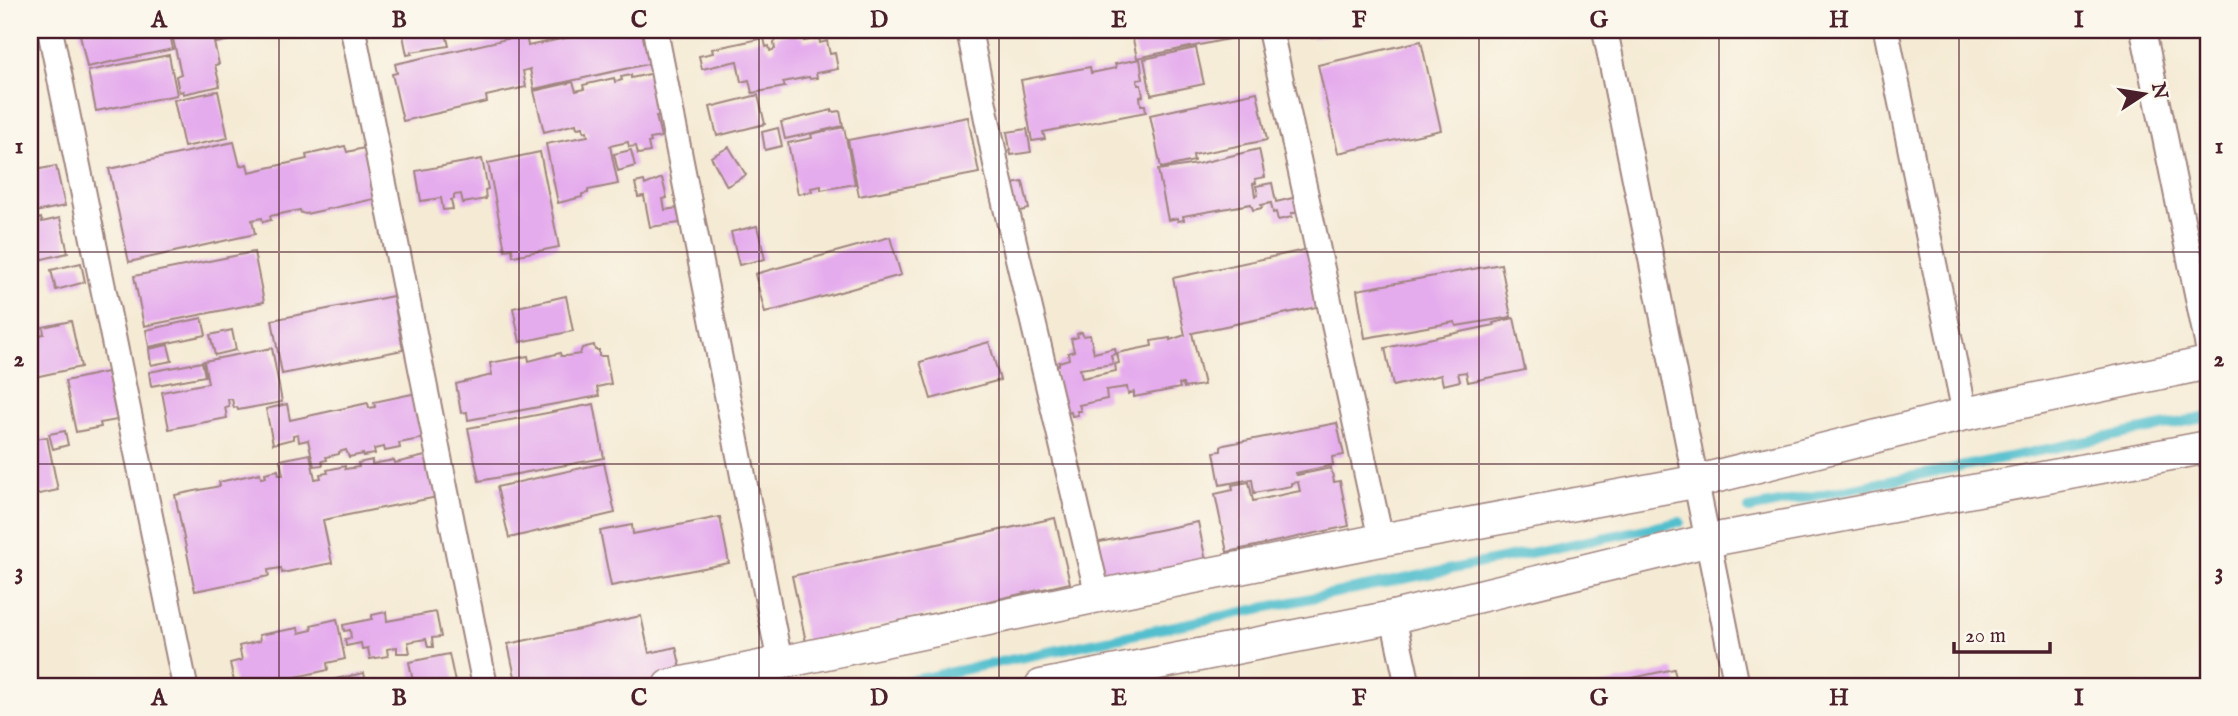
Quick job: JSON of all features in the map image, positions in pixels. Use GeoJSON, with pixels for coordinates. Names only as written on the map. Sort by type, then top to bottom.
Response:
{"type":"FeatureCollection","features":[{"type":"Feature","properties":{"kind":"street"},"geometry":{"type":"LineString","coordinates":[[50,30],[185,686]]}},
{"type":"Feature","properties":{"kind":"street"},"geometry":{"type":"LineString","coordinates":[[353,30],[485,686]]}},
{"type":"Feature","properties":{"kind":"street"},"geometry":{"type":"LineString","coordinates":[[655,30],[780,663]]}},
{"type":"Feature","properties":{"kind":"street"},"geometry":{"type":"LineString","coordinates":[[969,30],[998,174],[1098,596]]}},
{"type":"Feature","properties":{"kind":"street"},"geometry":{"type":"LineString","coordinates":[[1270,30],[1381,540]]}},
{"type":"Feature","properties":{"kind":"street"},"geometry":{"type":"LineString","coordinates":[[1605,30],[1737,686]]}},
{"type":"Feature","properties":{"kind":"street"},"geometry":{"type":"LineString","coordinates":[[1886,30],[1965,414]]}},
{"type":"Feature","properties":{"kind":"street"},"geometry":{"type":"LineString","coordinates":[[2143,30],[2208,347]]}},
{"type":"Feature","properties":{"kind":"street"},"geometry":{"type":"LineString","coordinates":[[669,686],[1098,596],[1694,482],[1965,414],[2208,363]]}},
{"type":"Feature","properties":{"kind":"street"},"geometry":{"type":"LineString","coordinates":[[1041,686],[1393,617],[1706,541],[2208,447]]}},
{"type":"Feature","properties":{"kind":"street"},"geometry":{"type":"LineString","coordinates":[[1393,617],[1408,686]]}},
{"type":"Feature","properties":{"kind":"building"},"geometry":{"type":"Polygon","coordinates":[[[79,30],[169,30],[173,49],[87,67],[79,30]]]}},
{"type":"Feature","properties":{"kind":"building"},"geometry":{"type":"Polygon","coordinates":[[[171,30],[211,30],[219,64],[215,65],[220,86],[183,94],[183,91],[179,92],[176,76],[181,74],[171,30]]]}},
{"type":"Feature","properties":{"kind":"building"},"geometry":{"type":"Polygon","coordinates":[[[213,30],[274,30],[274,31],[216,43],[213,30]]]}},
{"type":"Feature","properties":{"kind":"building"},"geometry":{"type":"Polygon","coordinates":[[[402,30],[445,30],[449,46],[407,55],[402,30]]]}},
{"type":"Feature","properties":{"kind":"building"},"geometry":{"type":"Polygon","coordinates":[[[524,30],[544,30],[526,35],[528,46],[603,30],[649,30],[657,62],[534,89],[530,69],[523,71],[526,87],[486,96],[487,102],[403,121],[392,74],[397,73],[395,64],[525,35],[524,30]]]}},
{"type":"Feature","properties":{"kind":"building"},"geometry":{"type":"Polygon","coordinates":[[[1131,30],[1261,30],[1262,32],[1137,58],[1131,30]]]}},
{"type":"Feature","properties":{"kind":"building"},"geometry":{"type":"Polygon","coordinates":[[[1310,30],[1346,30],[1346,31],[1312,38],[1310,30]]]}},
{"type":"Feature","properties":{"kind":"building"},"geometry":{"type":"Polygon","coordinates":[[[796,32],[797,37],[803,36],[804,41],[819,38],[820,43],[827,41],[830,54],[835,53],[838,69],[816,73],[817,78],[783,82],[785,87],[752,93],[749,80],[741,82],[737,61],[702,69],[699,56],[713,53],[712,49],[764,38],[770,51],[775,49],[774,43],[779,36],[796,32]]]}},
{"type":"Feature","properties":{"kind":"building"},"geometry":{"type":"Polygon","coordinates":[[[1421,41],[1441,130],[1338,153],[1318,65],[1421,41]]]}},
{"type":"Feature","properties":{"kind":"building"},"geometry":{"type":"Polygon","coordinates":[[[1196,48],[1204,84],[1151,95],[1144,59],[1196,48]]]}},
{"type":"Feature","properties":{"kind":"building"},"geometry":{"type":"Polygon","coordinates":[[[169,55],[177,95],[96,111],[88,71],[169,55]]]}},
{"type":"Feature","properties":{"kind":"building"},"geometry":{"type":"Polygon","coordinates":[[[1140,59],[1143,79],[1137,80],[1143,96],[1140,97],[1141,105],[1145,105],[1146,112],[1043,132],[1045,139],[1032,141],[1021,80],[1090,67],[1091,73],[1140,59]]]}},
{"type":"Feature","properties":{"kind":"building"},"geometry":{"type":"Polygon","coordinates":[[[668,70],[677,111],[656,116],[661,137],[650,139],[650,152],[638,154],[636,146],[629,147],[628,142],[610,146],[618,184],[588,190],[582,197],[558,203],[546,144],[588,136],[587,131],[584,132],[583,127],[577,128],[576,124],[544,132],[534,91],[573,82],[576,91],[584,89],[583,85],[614,78],[615,82],[622,80],[621,77],[631,75],[631,78],[668,70]]]}},
{"type":"Feature","properties":{"kind":"building"},"geometry":{"type":"Polygon","coordinates":[[[218,91],[228,138],[184,147],[174,100],[218,91]]]}},
{"type":"Feature","properties":{"kind":"building"},"geometry":{"type":"Polygon","coordinates":[[[1257,92],[1267,140],[1193,155],[1194,161],[1161,168],[1150,115],[1257,92]]]}},
{"type":"Feature","properties":{"kind":"building"},"geometry":{"type":"Polygon","coordinates":[[[758,95],[765,124],[717,136],[710,107],[758,95]]]}},
{"type":"Feature","properties":{"kind":"building"},"geometry":{"type":"Polygon","coordinates":[[[832,110],[840,111],[843,126],[785,139],[781,122],[832,110]]]}},
{"type":"Feature","properties":{"kind":"building"},"geometry":{"type":"Polygon","coordinates":[[[968,117],[979,173],[859,196],[848,140],[968,117]]]}},
{"type":"Feature","properties":{"kind":"building"},"geometry":{"type":"Polygon","coordinates":[[[844,127],[855,184],[821,190],[821,186],[811,188],[812,192],[798,194],[788,143],[812,138],[811,134],[844,127]]]}},
{"type":"Feature","properties":{"kind":"building"},"geometry":{"type":"Polygon","coordinates":[[[778,128],[782,146],[765,150],[762,132],[778,128]]]}},
{"type":"Feature","properties":{"kind":"building"},"geometry":{"type":"Polygon","coordinates":[[[1027,129],[1031,152],[1011,155],[1007,132],[1027,129]]]}},
{"type":"Feature","properties":{"kind":"building"},"geometry":{"type":"Polygon","coordinates":[[[234,142],[240,166],[247,164],[249,172],[307,159],[306,155],[345,146],[347,152],[364,148],[368,168],[377,167],[383,197],[306,214],[300,210],[270,216],[271,220],[263,222],[262,218],[252,220],[255,234],[129,262],[109,169],[234,142]]]}},
{"type":"Feature","properties":{"kind":"building"},"geometry":{"type":"Polygon","coordinates":[[[729,147],[746,175],[727,186],[711,157],[729,147]]]}},
{"type":"Feature","properties":{"kind":"building"},"geometry":{"type":"Polygon","coordinates":[[[1259,149],[1265,177],[1255,179],[1255,196],[1258,195],[1256,186],[1272,183],[1276,202],[1297,197],[1300,213],[1291,213],[1292,217],[1278,220],[1271,203],[1253,210],[1251,204],[1183,216],[1184,220],[1168,220],[1158,170],[1259,149]]]}},
{"type":"Feature","properties":{"kind":"building"},"geometry":{"type":"Polygon","coordinates":[[[631,150],[635,166],[618,171],[614,154],[631,150]]]}},
{"type":"Feature","properties":{"kind":"building"},"geometry":{"type":"Polygon","coordinates":[[[540,152],[559,247],[513,256],[512,249],[505,250],[488,163],[540,152]]]}},
{"type":"Feature","properties":{"kind":"building"},"geometry":{"type":"Polygon","coordinates":[[[482,159],[488,189],[485,190],[486,199],[463,203],[461,194],[454,195],[451,200],[453,209],[443,210],[441,198],[421,201],[416,171],[482,159]]]}},
{"type":"Feature","properties":{"kind":"building"},"geometry":{"type":"Polygon","coordinates":[[[56,166],[65,206],[30,213],[30,171],[56,166]]]}},
{"type":"Feature","properties":{"kind":"building"},"geometry":{"type":"Polygon","coordinates":[[[662,178],[667,198],[663,199],[665,210],[677,208],[680,223],[650,227],[644,196],[638,197],[635,183],[644,181],[645,185],[662,178]]]}},
{"type":"Feature","properties":{"kind":"building"},"geometry":{"type":"Polygon","coordinates":[[[1023,182],[1029,209],[1013,213],[1007,185],[1023,182]]]}},
{"type":"Feature","properties":{"kind":"building"},"geometry":{"type":"Polygon","coordinates":[[[41,218],[42,222],[60,218],[68,253],[30,262],[30,221],[41,218]]]}},
{"type":"Feature","properties":{"kind":"building"},"geometry":{"type":"Polygon","coordinates":[[[757,226],[765,259],[739,265],[731,232],[757,226]]]}},
{"type":"Feature","properties":{"kind":"building"},"geometry":{"type":"Polygon","coordinates":[[[890,237],[901,275],[765,313],[755,274],[890,237]]]}},
{"type":"Feature","properties":{"kind":"building"},"geometry":{"type":"Polygon","coordinates":[[[1314,248],[1326,305],[1192,333],[1204,385],[1184,388],[1183,384],[1179,384],[1180,388],[1134,397],[1134,392],[1128,394],[1127,387],[1106,390],[1107,399],[1079,405],[1081,411],[1077,411],[1078,415],[1072,416],[1071,412],[1060,414],[1054,366],[1069,359],[1068,353],[1074,351],[1071,339],[1078,337],[1077,334],[1082,332],[1083,336],[1090,335],[1094,353],[1115,348],[1116,354],[1111,355],[1113,364],[1080,369],[1082,378],[1116,371],[1115,364],[1119,363],[1117,353],[1152,346],[1151,341],[1170,340],[1185,335],[1173,278],[1314,248]]]}},
{"type":"Feature","properties":{"kind":"building"},"geometry":{"type":"Polygon","coordinates":[[[254,252],[264,302],[144,326],[134,276],[254,252]]]}},
{"type":"Feature","properties":{"kind":"building"},"geometry":{"type":"Polygon","coordinates":[[[81,263],[85,282],[56,290],[51,270],[81,263]]]}},
{"type":"Feature","properties":{"kind":"building"},"geometry":{"type":"Polygon","coordinates":[[[1501,264],[1511,317],[1456,326],[1455,322],[1365,338],[1357,290],[1501,264]]]}},
{"type":"Feature","properties":{"kind":"building"},"geometry":{"type":"Polygon","coordinates":[[[393,296],[403,350],[282,374],[272,320],[393,296]]]}},
{"type":"Feature","properties":{"kind":"building"},"geometry":{"type":"Polygon","coordinates":[[[566,296],[573,331],[520,342],[513,308],[566,296]]]}},
{"type":"Feature","properties":{"kind":"building"},"geometry":{"type":"Polygon","coordinates":[[[202,318],[206,335],[149,347],[146,330],[202,318]]]}},
{"type":"Feature","properties":{"kind":"building"},"geometry":{"type":"Polygon","coordinates":[[[1514,318],[1525,370],[1468,382],[1466,372],[1458,373],[1460,381],[1443,385],[1441,375],[1393,386],[1385,348],[1494,325],[1493,323],[1514,318]]]}},
{"type":"Feature","properties":{"kind":"building"},"geometry":{"type":"Polygon","coordinates":[[[71,321],[81,367],[30,378],[30,337],[44,334],[43,327],[71,321]]]}},
{"type":"Feature","properties":{"kind":"building"},"geometry":{"type":"Polygon","coordinates":[[[232,330],[236,350],[215,355],[210,335],[232,330]]]}},
{"type":"Feature","properties":{"kind":"building"},"geometry":{"type":"Polygon","coordinates":[[[989,342],[1000,380],[931,399],[920,362],[989,342]]]}},
{"type":"Feature","properties":{"kind":"building"},"geometry":{"type":"Polygon","coordinates":[[[168,345],[172,361],[151,365],[149,349],[168,345]]]}},
{"type":"Feature","properties":{"kind":"building"},"geometry":{"type":"Polygon","coordinates":[[[594,345],[595,350],[599,350],[599,356],[606,356],[611,384],[597,387],[599,396],[468,420],[467,412],[461,413],[456,384],[492,375],[490,363],[528,356],[529,361],[560,353],[561,356],[580,354],[582,348],[594,345]]]}},
{"type":"Feature","properties":{"kind":"building"},"geometry":{"type":"Polygon","coordinates":[[[272,348],[282,402],[238,410],[237,407],[234,408],[232,399],[228,399],[229,406],[225,407],[227,418],[169,429],[162,392],[208,383],[204,361],[272,348]]]}},
{"type":"Feature","properties":{"kind":"building"},"geometry":{"type":"Polygon","coordinates":[[[202,362],[205,376],[151,386],[149,372],[202,362]]]}},
{"type":"Feature","properties":{"kind":"building"},"geometry":{"type":"Polygon","coordinates":[[[107,372],[117,420],[100,423],[101,427],[76,432],[65,381],[107,372]]]}},
{"type":"Feature","properties":{"kind":"building"},"geometry":{"type":"Polygon","coordinates":[[[431,390],[430,437],[399,443],[400,448],[385,451],[384,447],[374,449],[375,454],[349,457],[346,450],[326,457],[327,460],[322,461],[323,465],[314,466],[308,440],[299,442],[298,434],[293,435],[293,439],[273,444],[266,409],[287,404],[290,420],[368,403],[369,408],[375,407],[374,402],[431,390]]]}},
{"type":"Feature","properties":{"kind":"building"},"geometry":{"type":"Polygon","coordinates":[[[594,404],[604,458],[479,481],[468,428],[594,404]]]}},
{"type":"Feature","properties":{"kind":"building"},"geometry":{"type":"Polygon","coordinates":[[[1337,423],[1344,455],[1332,457],[1333,465],[1296,473],[1297,475],[1331,468],[1334,482],[1340,481],[1349,526],[1227,552],[1215,494],[1233,490],[1232,485],[1249,482],[1253,501],[1300,491],[1298,482],[1291,483],[1291,486],[1254,493],[1252,479],[1220,485],[1214,452],[1221,451],[1224,445],[1337,423]]]}},
{"type":"Feature","properties":{"kind":"building"},"geometry":{"type":"Polygon","coordinates":[[[65,431],[68,445],[53,449],[49,434],[65,431]]]}},
{"type":"Feature","properties":{"kind":"building"},"geometry":{"type":"Polygon","coordinates":[[[47,437],[58,490],[30,496],[30,440],[47,437]]]}},
{"type":"Feature","properties":{"kind":"building"},"geometry":{"type":"Polygon","coordinates":[[[310,454],[315,479],[321,478],[320,474],[328,473],[327,470],[345,466],[345,469],[359,467],[358,463],[372,460],[372,464],[394,460],[395,463],[434,454],[447,495],[323,520],[332,563],[282,573],[281,568],[268,570],[269,576],[195,591],[175,495],[220,486],[219,482],[260,473],[261,478],[266,477],[265,473],[278,470],[279,475],[283,475],[280,460],[310,454]]]}},
{"type":"Feature","properties":{"kind":"building"},"geometry":{"type":"Polygon","coordinates":[[[604,463],[615,513],[509,538],[497,487],[604,463]]]}},
{"type":"Feature","properties":{"kind":"building"},"geometry":{"type":"Polygon","coordinates":[[[720,517],[729,563],[611,586],[600,531],[632,525],[633,534],[720,517]]]}},
{"type":"Feature","properties":{"kind":"building"},"geometry":{"type":"Polygon","coordinates":[[[1055,518],[1070,583],[806,642],[792,576],[1055,518]]]}},
{"type":"Feature","properties":{"kind":"building"},"geometry":{"type":"Polygon","coordinates":[[[1198,522],[1208,571],[1096,595],[1085,545],[1198,522]]]}},
{"type":"Feature","properties":{"kind":"building"},"geometry":{"type":"Polygon","coordinates":[[[386,612],[387,621],[436,612],[441,637],[432,638],[433,647],[428,647],[426,639],[408,642],[410,653],[397,653],[397,647],[387,649],[388,656],[370,659],[368,648],[362,649],[361,643],[346,646],[345,639],[351,638],[350,630],[344,631],[343,625],[372,619],[372,615],[386,612]]]}},
{"type":"Feature","properties":{"kind":"building"},"geometry":{"type":"Polygon","coordinates":[[[641,616],[649,653],[676,647],[685,686],[517,686],[508,644],[641,616]]]}},
{"type":"Feature","properties":{"kind":"building"},"geometry":{"type":"Polygon","coordinates":[[[337,619],[345,659],[327,663],[328,670],[291,678],[292,681],[287,682],[288,685],[235,686],[230,663],[242,660],[239,646],[260,641],[259,635],[298,628],[299,633],[312,630],[311,625],[337,619]]]}},
{"type":"Feature","properties":{"kind":"building"},"geometry":{"type":"Polygon","coordinates":[[[449,654],[455,682],[414,686],[409,662],[449,654]]]}},
{"type":"Feature","properties":{"kind":"building"},"geometry":{"type":"Polygon","coordinates":[[[1674,669],[1678,686],[1600,685],[1674,669]]]}},
{"type":"Feature","properties":{"kind":"building"},"geometry":{"type":"Polygon","coordinates":[[[364,673],[367,686],[327,686],[326,681],[364,673]]]}},
{"type":"Feature","properties":{"kind":"waterway"},"geometry":{"type":"LineString","coordinates":[[1749,509],[2208,417]]}},
{"type":"Feature","properties":{"kind":"waterway"},"geometry":{"type":"LineString","coordinates":[[884,686],[1680,522]]}}]}
